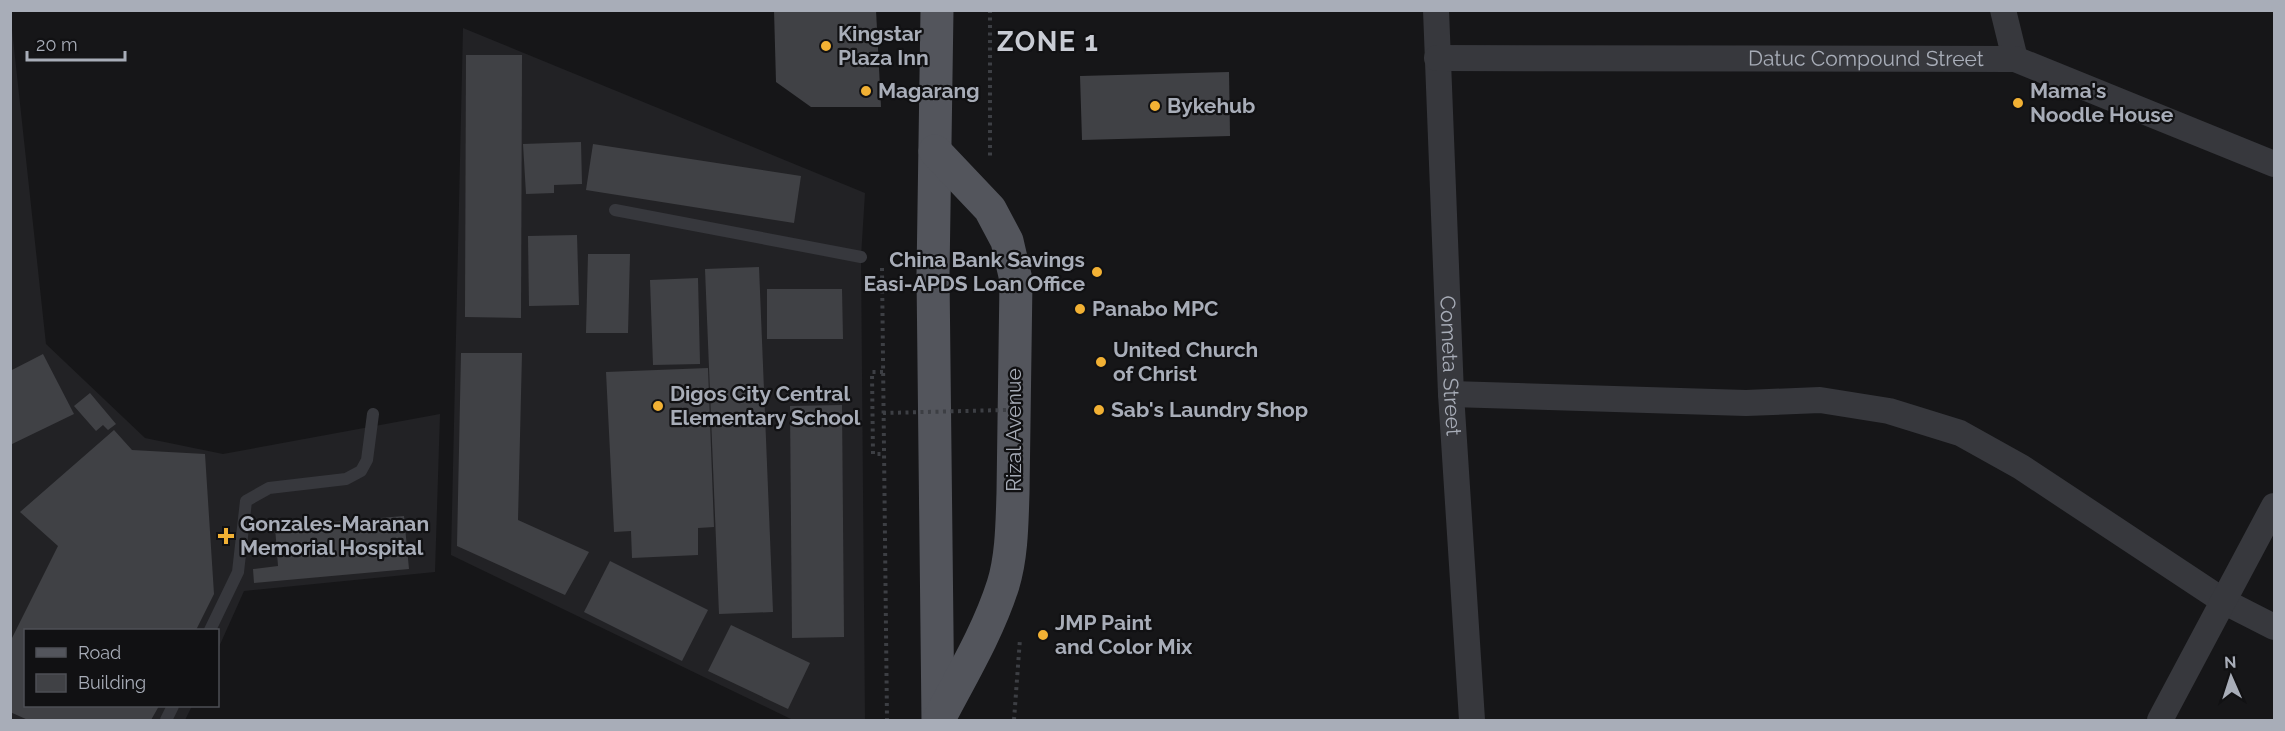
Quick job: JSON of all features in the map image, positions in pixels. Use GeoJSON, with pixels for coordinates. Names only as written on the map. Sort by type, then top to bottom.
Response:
{"type":"FeatureCollection","features":[{"type":"Feature","properties":{"kind":"main road","name":"Rizal Avenue"},"geometry":{"type":"LineString","coordinates":[[937,10],[933,275],[938,720]]}},
{"type":"Feature","properties":{"kind":"main road","name":"Rizal Avenue"},"geometry":{"type":"LineString","coordinates":[[935,151],[990,209],[1007,241],[1016,280],[1012,528],[1004,583],[986,630],[938,720]]}},
{"type":"Feature","properties":{"kind":"street","name":"Cometa Street"},"geometry":{"type":"LineString","coordinates":[[1436,10],[1452,394],[1473,720]]}},
{"type":"Feature","properties":{"kind":"street"},"geometry":{"type":"LineString","coordinates":[[2003,10],[2016,59]]}},
{"type":"Feature","properties":{"kind":"street","name":"Datuc Compound Street"},"geometry":{"type":"LineString","coordinates":[[1437,58],[2016,59],[2274,164]]}},
{"type":"Feature","properties":{"kind":"street"},"geometry":{"type":"LineString","coordinates":[[1452,394],[1746,403],[1820,400],[1889,411],[1960,433],[2021,467],[2225,602],[2274,627]]}},
{"type":"Feature","properties":{"kind":"street"},"geometry":{"type":"LineString","coordinates":[[2160,720],[2225,602],[2274,506]]}},
{"type":"Feature","properties":{"kind":"lane"},"geometry":{"type":"LineString","coordinates":[[615,210],[861,257]]}},
{"type":"Feature","properties":{"kind":"lane"},"geometry":{"type":"LineString","coordinates":[[210,629],[238,572],[246,501],[269,488],[346,479],[361,471],[367,460],[373,414]]}},
{"type":"Feature","properties":{"kind":"path"},"geometry":{"type":"LineString","coordinates":[[882,257],[887,720]]}},
{"type":"Feature","properties":{"kind":"path"},"geometry":{"type":"LineString","coordinates":[[883,372],[872,372],[873,454],[883,454]]}},
{"type":"Feature","properties":{"kind":"path"},"geometry":{"type":"LineString","coordinates":[[883,413],[1006,411]]}},
{"type":"Feature","properties":{"kind":"shaded area","name":"Gonzales-Maranan Memorial Hospital"},"geometry":{"type":"Polygon","coordinates":[[[10,11],[46,344],[145,438],[223,454],[440,414],[435,572],[244,591],[219,647],[219,629],[24,629],[24,707],[192,707],[185,720],[11,720],[10,11]]]}},
{"type":"Feature","properties":{"kind":"shaded area","name":"Digos City Central Elementary School"},"geometry":{"type":"Polygon","coordinates":[[[463,28],[865,193],[861,257],[865,720],[793,720],[451,555],[463,28]]]}},
{"type":"Feature","properties":{"kind":"building","name":"Kingstar Plaza Inn"},"geometry":{"type":"Polygon","coordinates":[[[774,10],[876,10],[881,107],[811,107],[776,82],[774,10]]]}},
{"type":"Feature","properties":{"kind":"building"},"geometry":{"type":"Polygon","coordinates":[[[466,55],[522,55],[521,318],[465,317],[466,55]]]}},
{"type":"Feature","properties":{"kind":"building","name":"Bykehub"},"geometry":{"type":"Polygon","coordinates":[[[1229,72],[1230,136],[1082,140],[1080,76],[1229,72]]]}},
{"type":"Feature","properties":{"kind":"building"},"geometry":{"type":"Polygon","coordinates":[[[581,142],[582,184],[554,185],[554,193],[526,194],[523,144],[581,142]]]}},
{"type":"Feature","properties":{"kind":"building"},"geometry":{"type":"Polygon","coordinates":[[[593,144],[801,176],[794,223],[586,190],[593,144]]]}},
{"type":"Feature","properties":{"kind":"building"},"geometry":{"type":"Polygon","coordinates":[[[577,235],[579,305],[529,306],[528,236],[577,235]]]}},
{"type":"Feature","properties":{"kind":"building"},"geometry":{"type":"Polygon","coordinates":[[[588,254],[630,254],[628,333],[586,333],[588,254]]]}},
{"type":"Feature","properties":{"kind":"building"},"geometry":{"type":"Polygon","coordinates":[[[759,267],[773,612],[719,614],[705,269],[759,267]]]}},
{"type":"Feature","properties":{"kind":"building"},"geometry":{"type":"Polygon","coordinates":[[[698,278],[700,364],[653,365],[650,280],[698,278]]]}},
{"type":"Feature","properties":{"kind":"building"},"geometry":{"type":"Polygon","coordinates":[[[767,289],[842,289],[843,339],[767,339],[767,289]]]}},
{"type":"Feature","properties":{"kind":"building"},"geometry":{"type":"Polygon","coordinates":[[[461,353],[522,353],[518,520],[589,552],[565,595],[457,546],[461,353]]]}},
{"type":"Feature","properties":{"kind":"building"},"geometry":{"type":"Polygon","coordinates":[[[43,354],[74,414],[10,445],[10,371],[43,354]]]}},
{"type":"Feature","properties":{"kind":"building"},"geometry":{"type":"Polygon","coordinates":[[[708,368],[714,527],[698,528],[698,555],[632,558],[631,531],[614,532],[606,372],[708,368]]]}},
{"type":"Feature","properties":{"kind":"building"},"geometry":{"type":"Polygon","coordinates":[[[90,393],[116,424],[108,430],[103,425],[96,431],[74,406],[90,393]]]}},
{"type":"Feature","properties":{"kind":"building"},"geometry":{"type":"Polygon","coordinates":[[[842,405],[844,637],[792,638],[790,406],[842,405]]]}},
{"type":"Feature","properties":{"kind":"building"},"geometry":{"type":"Polygon","coordinates":[[[114,430],[132,450],[205,454],[214,594],[196,629],[24,629],[24,707],[158,707],[151,720],[28,720],[10,712],[10,642],[58,546],[20,512],[114,430]]]}},
{"type":"Feature","properties":{"kind":"building"},"geometry":{"type":"Polygon","coordinates":[[[404,516],[409,569],[254,583],[253,569],[278,566],[275,527],[404,516]]]}},
{"type":"Feature","properties":{"kind":"building"},"geometry":{"type":"Polygon","coordinates":[[[610,561],[708,610],[682,661],[584,612],[610,561]]]}},
{"type":"Feature","properties":{"kind":"building"},"geometry":{"type":"Polygon","coordinates":[[[731,625],[810,663],[788,709],[708,671],[731,625]]]}},
{"type":"Feature","properties":{"kind":"place","name":"Kingstar Plaza Inn"},"geometry":{"type":"Point","coordinates":[826,46]}},
{"type":"Feature","properties":{"kind":"place","name":"Magarang"},"geometry":{"type":"Point","coordinates":[866,91]}},
{"type":"Feature","properties":{"kind":"place","name":"Mama's Noodle House"},"geometry":{"type":"Point","coordinates":[2018,103]}},
{"type":"Feature","properties":{"kind":"place","name":"Bykehub"},"geometry":{"type":"Point","coordinates":[1155,106]}},
{"type":"Feature","properties":{"kind":"place","name":"China Bank Savings Easi-APDS Loan Office"},"geometry":{"type":"Point","coordinates":[1097,272]}},
{"type":"Feature","properties":{"kind":"place","name":"Panabo MPC"},"geometry":{"type":"Point","coordinates":[1080,309]}},
{"type":"Feature","properties":{"kind":"place","name":"United Church of Christ"},"geometry":{"type":"Point","coordinates":[1101,362]}},
{"type":"Feature","properties":{"kind":"place","name":"Digos City Central Elementary School"},"geometry":{"type":"Point","coordinates":[658,406]}},
{"type":"Feature","properties":{"kind":"place","name":"Sab's Laundry Shop"},"geometry":{"type":"Point","coordinates":[1099,410]}},
{"type":"Feature","properties":{"kind":"place","name":"Gonzales-Maranan Memorial Hospital"},"geometry":{"type":"Point","coordinates":[226,536]}},
{"type":"Feature","properties":{"kind":"place","name":"JMP Paint and Color Mix"},"geometry":{"type":"Point","coordinates":[1043,635]}},
{"type":"Feature","properties":{"kind":"district","name":"ZONE 1"},"geometry":{"type":"Point","coordinates":[1048,42]}}]}
